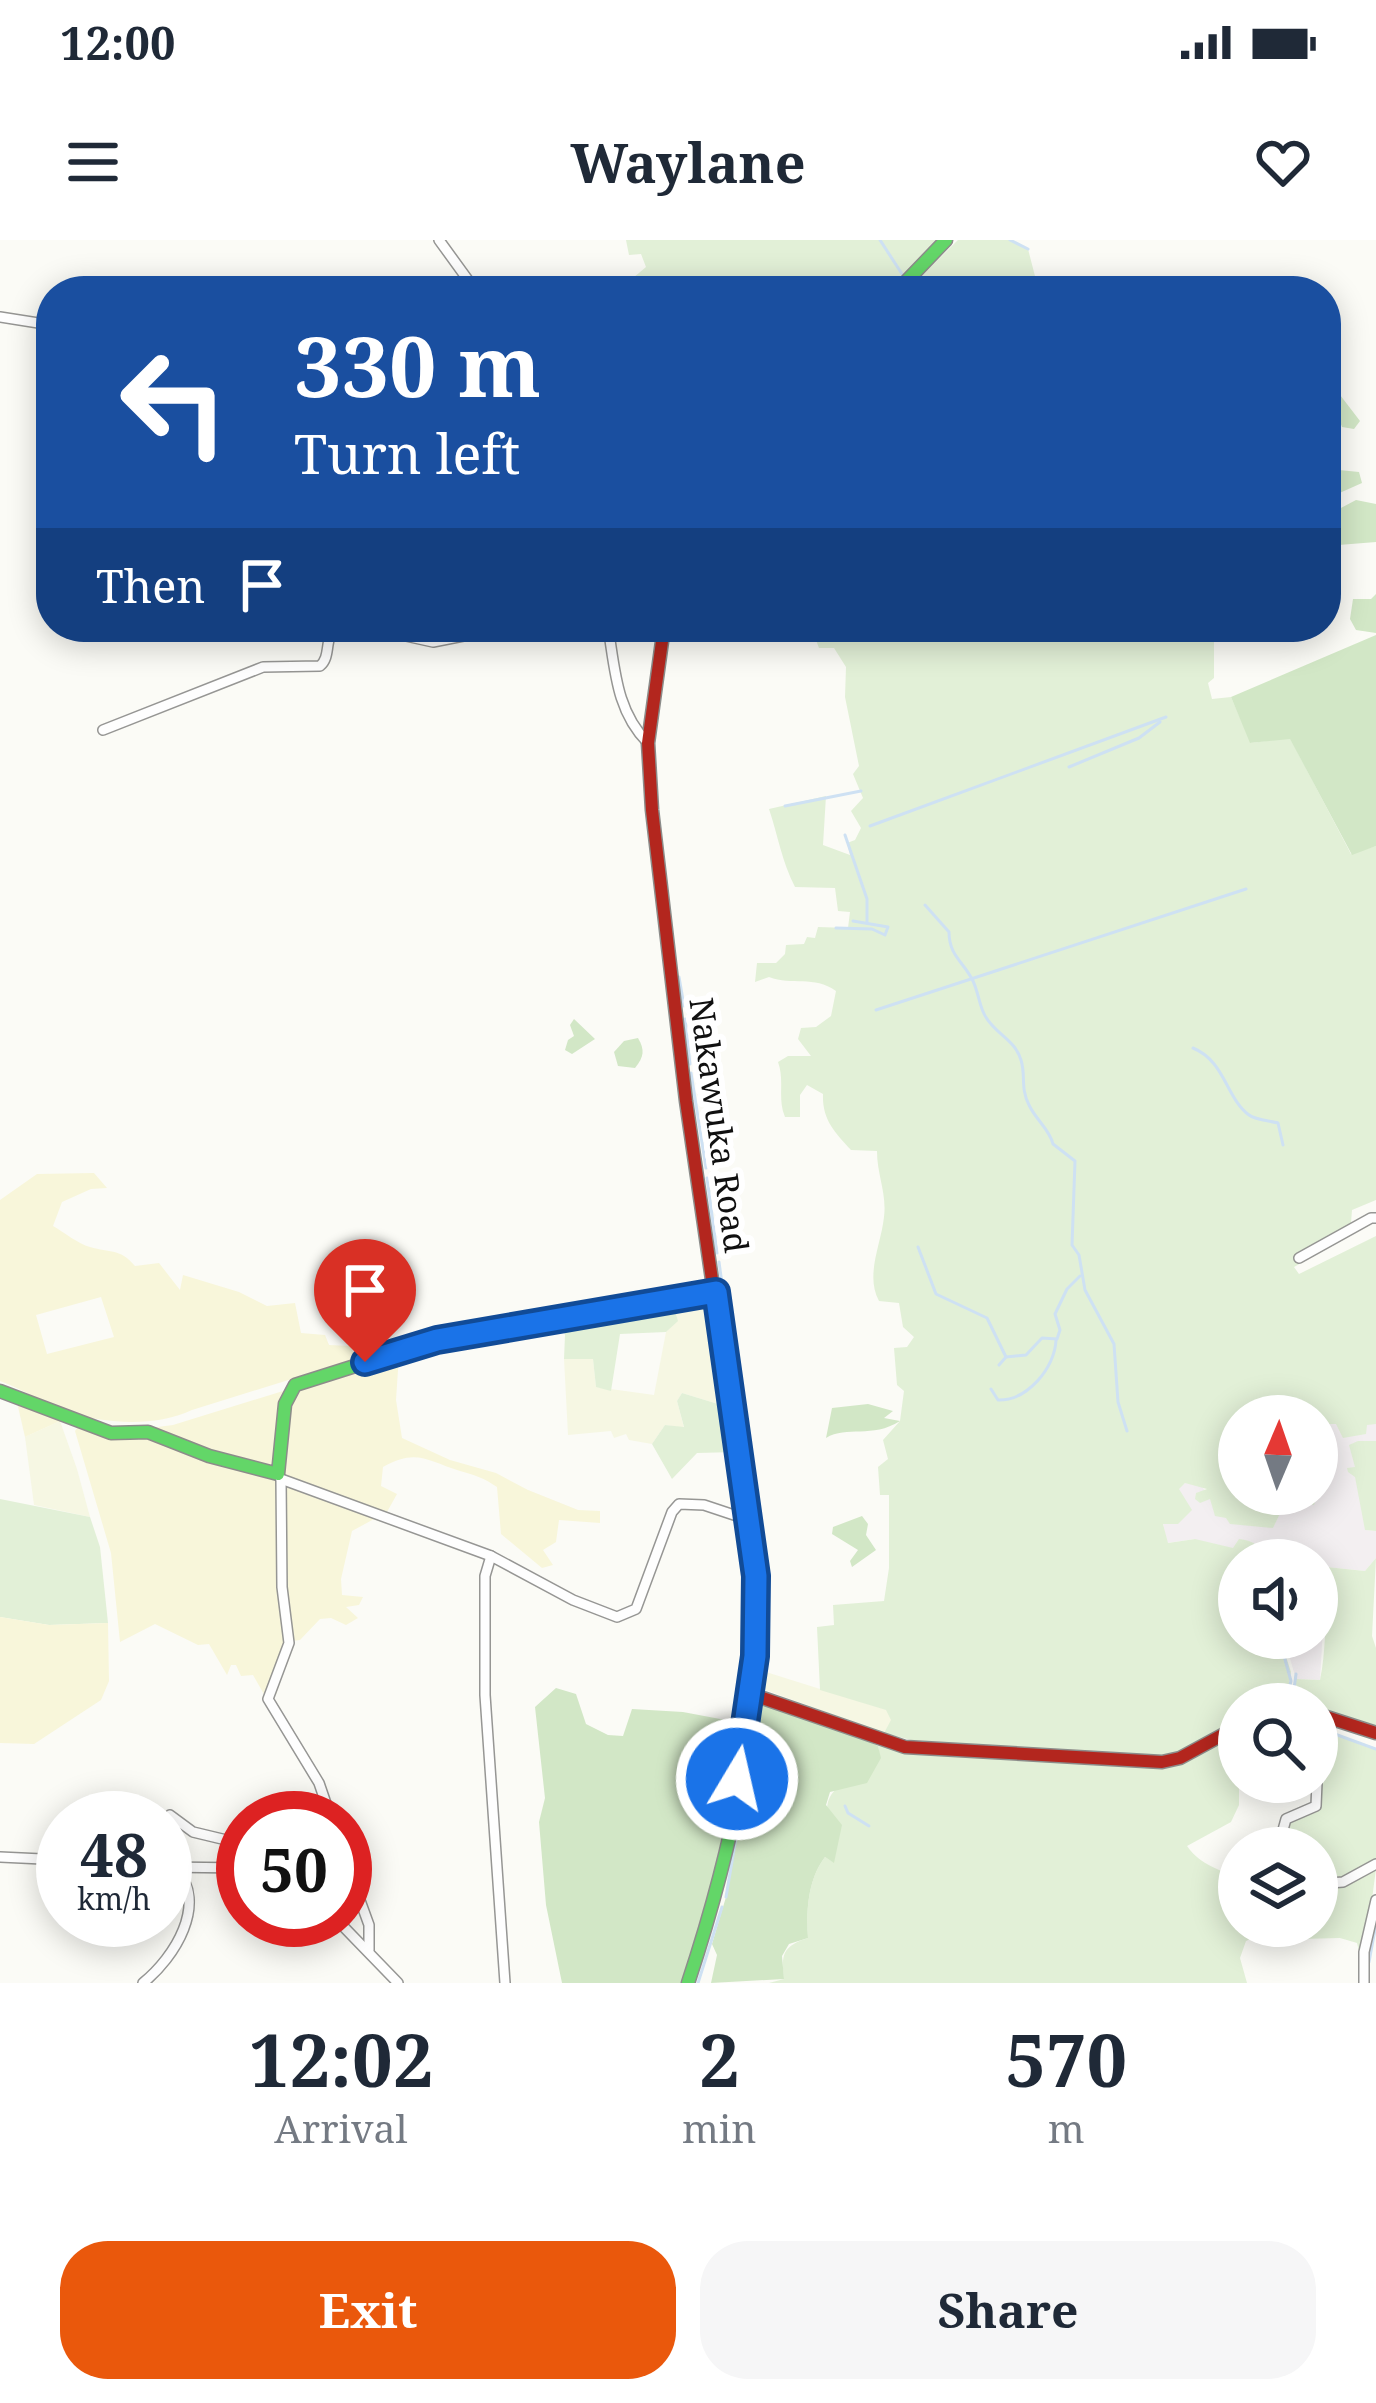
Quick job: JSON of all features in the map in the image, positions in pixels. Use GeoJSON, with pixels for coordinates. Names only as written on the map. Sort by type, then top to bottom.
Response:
{"type":"FeatureCollection","features":[{"type":"Feature","properties":{"kind":"main road"},"geometry":{"type":"LineString","coordinates":[[911,276],[946,240]]}},
{"type":"Feature","properties":{"kind":"main road","name":"Nakawuka Road"},"geometry":{"type":"LineString","coordinates":[[662,642],[648,743],[652,811],[757,1604],[751,1694],[724,1853],[688,1983]]}},
{"type":"Feature","properties":{"kind":"main road"},"geometry":{"type":"LineString","coordinates":[[0,1390],[112,1433],[148,1432],[279,1476],[286,1401],[295,1385],[437,1340],[716,1292]]}},
{"type":"Feature","properties":{"kind":"main road"},"geometry":{"type":"LineString","coordinates":[[751,1694],[893,1745],[950,1752],[1162,1762],[1218,1737]]}},
{"type":"Feature","properties":{"kind":"main road"},"geometry":{"type":"LineString","coordinates":[[1338,1720],[1376,1733]]}},
{"type":"Feature","properties":{"kind":"street"},"geometry":{"type":"LineString","coordinates":[[439,240],[465,276]]}},
{"type":"Feature","properties":{"kind":"street"},"geometry":{"type":"LineString","coordinates":[[0,317],[36,323]]}},
{"type":"Feature","properties":{"kind":"street"},"geometry":{"type":"LineString","coordinates":[[103,730],[263,667],[322,665],[327,642]]}},
{"type":"Feature","properties":{"kind":"street"},"geometry":{"type":"LineString","coordinates":[[610,642],[617,690],[636,730],[648,743]]}},
{"type":"Feature","properties":{"kind":"street"},"geometry":{"type":"LineString","coordinates":[[1299,1258],[1376,1218]]}},
{"type":"Feature","properties":{"kind":"street"},"geometry":{"type":"LineString","coordinates":[[322,1791],[268,1699],[289,1643],[282,1587],[279,1476],[491,1556],[573,1600],[622,1617],[635,1610],[679,1504],[704,1504],[749,1520]]}},
{"type":"Feature","properties":{"kind":"street"},"geometry":{"type":"LineString","coordinates":[[491,1556],[484,1576],[485,1695],[505,1983]]}},
{"type":"Feature","properties":{"kind":"street"},"geometry":{"type":"LineString","coordinates":[[1284,1827],[1286,1819],[1316,1803]]}},
{"type":"Feature","properties":{"kind":"street"},"geometry":{"type":"LineString","coordinates":[[0,1857],[36,1859]]}},
{"type":"Feature","properties":{"kind":"street"},"geometry":{"type":"LineString","coordinates":[[1338,1882],[1376,1864]]}},
{"type":"Feature","properties":{"kind":"street"},"geometry":{"type":"LineString","coordinates":[[192,1869],[216,1869]]}},
{"type":"Feature","properties":{"kind":"street"},"geometry":{"type":"LineString","coordinates":[[192,1881],[200,1870]]}},
{"type":"Feature","properties":{"kind":"street"},"geometry":{"type":"LineString","coordinates":[[1364,1983],[1364,1952],[1376,1900]]}},
{"type":"Feature","properties":{"kind":"street"},"geometry":{"type":"LineString","coordinates":[[143,1983],[173,1947]]}},
{"type":"Feature","properties":{"kind":"street"},"geometry":{"type":"LineString","coordinates":[[366,1947],[398,1983]]}},
{"type":"Feature","properties":{"kind":"shaded area"},"geometry":{"type":"Polygon","coordinates":[[[1338,1423],[1376,1424],[1376,1479],[1365,1530],[1376,1531],[1376,1558],[1365,1571],[1338,1568],[1338,1539],[1218,1539],[1218,1580],[1195,1539],[1167,1543],[1163,1523],[1178,1524],[1178,1489],[1185,1483],[1200,1484],[1218,1508],[1218,1515],[1273,1527],[1279,1515],[1338,1515],[1338,1423]]]}},
{"type":"Feature","properties":{"kind":"shaded area"},"geometry":{"type":"Polygon","coordinates":[[[1290,1659],[1321,1659],[1320,1680],[1296,1679],[1290,1659]]]}},
{"type":"Feature","properties":{"kind":"green space"},"geometry":{"type":"Polygon","coordinates":[[[626,240],[936,240],[902,276],[635,276],[646,267],[641,254],[629,255],[626,240]]]}},
{"type":"Feature","properties":{"kind":"green space"},"geometry":{"type":"Polygon","coordinates":[[[958,240],[1010,240],[1028,249],[1035,276],[921,276],[958,240]]]}},
{"type":"Feature","properties":{"kind":"green space"},"geometry":{"type":"Polygon","coordinates":[[[1341,396],[1360,421],[1354,429],[1342,427],[1341,396]]]}},
{"type":"Feature","properties":{"kind":"green space"},"geometry":{"type":"Polygon","coordinates":[[[1341,470],[1359,472],[1362,483],[1341,492],[1341,470]]]}},
{"type":"Feature","properties":{"kind":"green space"},"geometry":{"type":"Polygon","coordinates":[[[1356,500],[1376,504],[1376,542],[1341,545],[1341,508],[1356,500]]]}},
{"type":"Feature","properties":{"kind":"green space"},"geometry":{"type":"Polygon","coordinates":[[[1376,594],[1376,633],[1356,630],[1350,619],[1353,599],[1371,599],[1376,594]]]}},
{"type":"Feature","properties":{"kind":"green space"},"geometry":{"type":"Polygon","coordinates":[[[1376,635],[1376,846],[1352,855],[1290,739],[1250,743],[1231,697],[1376,635]]]}},
{"type":"Feature","properties":{"kind":"green space"},"geometry":{"type":"Polygon","coordinates":[[[817,642],[1214,642],[1214,678],[1208,683],[1212,699],[1231,697],[1251,743],[1290,738],[1351,854],[1376,846],[1376,1200],[1352,1210],[1350,1236],[1294,1267],[1299,1274],[1376,1236],[1376,1424],[1367,1425],[1366,1434],[1343,1438],[1338,1428],[1338,1395],[1218,1395],[1218,1515],[1279,1515],[1273,1528],[1230,1524],[1215,1516],[1210,1499],[1200,1503],[1195,1499],[1196,1493],[1207,1489],[1185,1483],[1179,1489],[1192,1510],[1178,1524],[1163,1524],[1168,1543],[1195,1539],[1218,1544],[1218,1659],[1287,1659],[1291,1672],[1289,1683],[1218,1683],[1218,1731],[1174,1755],[911,1740],[884,1733],[891,1720],[886,1710],[820,1690],[817,1627],[834,1625],[833,1605],[884,1601],[889,1495],[880,1495],[878,1467],[888,1459],[883,1440],[900,1421],[904,1391],[897,1385],[894,1348],[907,1347],[914,1337],[903,1327],[899,1303],[879,1301],[873,1281],[885,1208],[877,1151],[851,1150],[830,1125],[823,1094],[807,1085],[800,1095],[800,1117],[785,1117],[783,1110],[778,1062],[788,1056],[811,1056],[798,1039],[801,1028],[816,1027],[831,1016],[836,991],[819,983],[769,977],[755,982],[757,963],[776,963],[786,945],[815,938],[818,927],[848,928],[850,912],[838,911],[835,888],[795,887],[769,809],[826,796],[823,845],[850,855],[847,843],[855,840],[861,828],[851,811],[863,798],[853,774],[859,766],[845,697],[846,667],[834,648],[819,648],[817,642]]]}},
{"type":"Feature","properties":{"kind":"green space"},"geometry":{"type":"Polygon","coordinates":[[[574,1019],[595,1039],[572,1054],[565,1050],[574,1036],[570,1025],[574,1019]]]}},
{"type":"Feature","properties":{"kind":"green space"},"geometry":{"type":"Polygon","coordinates":[[[638,1038],[642,1053],[638,1064],[635,1068],[618,1066],[614,1052],[624,1041],[638,1038]]]}},
{"type":"Feature","properties":{"kind":"green space"},"geometry":{"type":"Polygon","coordinates":[[[712,1298],[731,1408],[682,1393],[677,1401],[684,1428],[665,1425],[652,1444],[629,1440],[626,1434],[614,1438],[611,1431],[568,1435],[564,1359],[593,1359],[596,1387],[654,1395],[666,1332],[677,1321],[673,1305],[712,1298]]]}},
{"type":"Feature","properties":{"kind":"green space"},"geometry":{"type":"Polygon","coordinates":[[[673,1305],[678,1321],[666,1332],[620,1334],[611,1391],[596,1387],[593,1359],[564,1359],[565,1335],[559,1319],[673,1305]]]}},
{"type":"Feature","properties":{"kind":"green space"},"geometry":{"type":"Polygon","coordinates":[[[682,1393],[731,1408],[736,1452],[697,1453],[672,1479],[652,1444],[665,1425],[684,1427],[677,1401],[682,1393]]]}},
{"type":"Feature","properties":{"kind":"green space"},"geometry":{"type":"Polygon","coordinates":[[[868,1404],[893,1411],[884,1418],[900,1421],[826,1438],[832,1408],[868,1404]]]}},
{"type":"Feature","properties":{"kind":"green space"},"geometry":{"type":"Polygon","coordinates":[[[60,1421],[90,1517],[34,1505],[25,1437],[60,1421]]]}},
{"type":"Feature","properties":{"kind":"green space"},"geometry":{"type":"Polygon","coordinates":[[[1376,1441],[1376,1531],[1365,1530],[1355,1477],[1347,1468],[1355,1467],[1349,1445],[1376,1441]]]}},
{"type":"Feature","properties":{"kind":"green space"},"geometry":{"type":"Polygon","coordinates":[[[0,1499],[90,1517],[100,1547],[108,1623],[49,1625],[0,1617],[0,1499]]]}},
{"type":"Feature","properties":{"kind":"green space"},"geometry":{"type":"Polygon","coordinates":[[[862,1516],[876,1550],[852,1567],[850,1561],[858,1550],[832,1534],[833,1527],[862,1516]]]}},
{"type":"Feature","properties":{"kind":"green space"},"geometry":{"type":"Polygon","coordinates":[[[1376,1558],[1372,1636],[1376,1739],[1338,1726],[1338,1683],[1295,1683],[1296,1679],[1320,1680],[1323,1659],[1338,1659],[1338,1568],[1365,1571],[1376,1558]]]}},
{"type":"Feature","properties":{"kind":"green space"},"geometry":{"type":"Polygon","coordinates":[[[760,1670],[887,1710],[892,1720],[884,1733],[760,1688],[760,1670]]]}},
{"type":"Feature","properties":{"kind":"green space"},"geometry":{"type":"Polygon","coordinates":[[[556,1688],[576,1694],[586,1724],[608,1735],[623,1736],[632,1709],[736,1722],[732,1786],[712,1885],[683,1983],[562,1983],[546,1905],[539,1822],[545,1798],[535,1707],[556,1688]]]}},
{"type":"Feature","properties":{"kind":"green space"},"geometry":{"type":"Polygon","coordinates":[[[758,1703],[843,1729],[878,1746],[881,1758],[867,1783],[830,1792],[826,1805],[842,1825],[834,1863],[825,1857],[815,1875],[808,1938],[789,1944],[782,1956],[784,1979],[711,1983],[717,1955],[712,1944],[726,1897],[758,1703]]]}},
{"type":"Feature","properties":{"kind":"green space"},"geometry":{"type":"Polygon","coordinates":[[[1338,1734],[1376,1748],[1376,1863],[1338,1879],[1338,1827],[1286,1827],[1288,1820],[1319,1804],[1338,1803],[1338,1734]]]}},
{"type":"Feature","properties":{"kind":"green space"},"geometry":{"type":"Polygon","coordinates":[[[1218,1739],[1218,1803],[1239,1805],[1231,1822],[1187,1846],[1218,1870],[1218,1947],[1244,1947],[1240,1958],[1247,1983],[769,1983],[784,1979],[786,1952],[808,1938],[815,1875],[825,1857],[833,1862],[827,1820],[830,1798],[880,1758],[878,1746],[954,1756],[1145,1768],[1170,1765],[1218,1739]]]}},
{"type":"Feature","properties":{"kind":"green space"},"geometry":{"type":"Polygon","coordinates":[[[1376,1869],[1363,1967],[1357,1943],[1338,1938],[1338,1881],[1376,1869]]]}},
{"type":"Feature","properties":{"kind":"sand"},"geometry":{"type":"Polygon","coordinates":[[[94,1173],[107,1188],[91,1189],[62,1202],[53,1226],[76,1241],[119,1254],[135,1266],[159,1263],[180,1290],[183,1275],[267,1306],[295,1303],[301,1333],[325,1335],[329,1345],[350,1346],[356,1359],[147,1421],[100,1420],[70,1413],[0,1381],[0,1200],[37,1174],[94,1173]],[[101,1297],[36,1315],[47,1354],[114,1337],[101,1297]]]}},
{"type":"Feature","properties":{"kind":"sand"},"geometry":{"type":"Polygon","coordinates":[[[399,1355],[396,1400],[402,1438],[578,1510],[600,1511],[600,1523],[559,1520],[556,1542],[543,1550],[553,1565],[542,1568],[501,1534],[497,1487],[430,1460],[405,1458],[383,1467],[381,1486],[397,1494],[387,1512],[352,1531],[342,1595],[363,1597],[359,1605],[346,1607],[358,1618],[346,1625],[320,1619],[300,1640],[293,1641],[276,1695],[265,1696],[253,1675],[241,1676],[236,1665],[231,1665],[227,1675],[209,1644],[198,1645],[155,1624],[120,1642],[111,1553],[75,1431],[79,1425],[119,1432],[173,1425],[399,1355]]]}},
{"type":"Feature","properties":{"kind":"sand"},"geometry":{"type":"Polygon","coordinates":[[[16,1398],[60,1421],[25,1437],[16,1398]]]}},
{"type":"Feature","properties":{"kind":"sand"},"geometry":{"type":"Polygon","coordinates":[[[0,1617],[49,1625],[108,1623],[109,1681],[101,1700],[34,1744],[0,1743],[0,1617]]]}},
{"type":"Feature","properties":{"kind":"waterway"},"geometry":{"type":"LineString","coordinates":[[880,240],[902,274]]}},
{"type":"Feature","properties":{"kind":"waterway"},"geometry":{"type":"LineString","coordinates":[[1010,240],[1028,249]]}},
{"type":"Feature","properties":{"kind":"waterway"},"geometry":{"type":"LineString","coordinates":[[870,826],[1166,717]]}},
{"type":"Feature","properties":{"kind":"waterway"},"geometry":{"type":"LineString","coordinates":[[1069,767],[1139,738],[1160,722]]}},
{"type":"Feature","properties":{"kind":"waterway"},"geometry":{"type":"LineString","coordinates":[[785,806],[861,791]]}},
{"type":"Feature","properties":{"kind":"waterway"},"geometry":{"type":"LineString","coordinates":[[845,835],[867,899],[867,923]]}},
{"type":"Feature","properties":{"kind":"waterway"},"geometry":{"type":"LineString","coordinates":[[876,1010],[1246,889]]}},
{"type":"Feature","properties":{"kind":"waterway"},"geometry":{"type":"LineString","coordinates":[[925,905],[949,932],[951,947],[973,981],[987,1019],[1019,1054],[1032,1110],[1053,1144],[1075,1161],[1072,1245],[1079,1255],[1085,1290],[1114,1344],[1118,1402],[1127,1431]]}},
{"type":"Feature","properties":{"kind":"waterway"},"geometry":{"type":"LineString","coordinates":[[836,928],[872,929],[885,935],[888,927],[853,921]]}},
{"type":"Feature","properties":{"kind":"waterway"},"geometry":{"type":"LineString","coordinates":[[679,977],[684,1006]]}},
{"type":"Feature","properties":{"kind":"waterway"},"geometry":{"type":"LineString","coordinates":[[685,1019],[690,1064]]}},
{"type":"Feature","properties":{"kind":"waterway"},"geometry":{"type":"LineString","coordinates":[[1193,1048],[1219,1070],[1241,1108],[1278,1123],[1283,1145]]}},
{"type":"Feature","properties":{"kind":"waterway"},"geometry":{"type":"LineString","coordinates":[[691,1073],[706,1168]]}},
{"type":"Feature","properties":{"kind":"waterway"},"geometry":{"type":"LineString","coordinates":[[707,1178],[717,1253]]}},
{"type":"Feature","properties":{"kind":"waterway"},"geometry":{"type":"LineString","coordinates":[[918,1247],[936,1294],[987,1318],[1006,1357]]}},
{"type":"Feature","properties":{"kind":"waterway"},"geometry":{"type":"LineString","coordinates":[[719,1262],[729,1335]]}},
{"type":"Feature","properties":{"kind":"waterway"},"geometry":{"type":"LineString","coordinates":[[999,1365],[1006,1357],[1026,1355],[1042,1338],[1057,1339],[1060,1330],[1055,1314],[1067,1289],[1080,1276]]}},
{"type":"Feature","properties":{"kind":"waterway"},"geometry":{"type":"LineString","coordinates":[[991,1389],[998,1400],[1029,1389],[1045,1372],[1056,1340]]}},
{"type":"Feature","properties":{"kind":"waterway"},"geometry":{"type":"LineString","coordinates":[[734,1361],[741,1404]]}},
{"type":"Feature","properties":{"kind":"waterway"},"geometry":{"type":"LineString","coordinates":[[743,1415],[747,1468]]}},
{"type":"Feature","properties":{"kind":"waterway"},"geometry":{"type":"LineString","coordinates":[[750,1479],[754,1511]]}},
{"type":"Feature","properties":{"kind":"waterway"},"geometry":{"type":"LineString","coordinates":[[760,1670],[761,1650]]}},
{"type":"Feature","properties":{"kind":"waterway"},"geometry":{"type":"LineString","coordinates":[[1285,1659],[1290,1683]]}},
{"type":"Feature","properties":{"kind":"waterway"},"geometry":{"type":"LineString","coordinates":[[1295,1683],[1296,1674]]}},
{"type":"Feature","properties":{"kind":"waterway"},"geometry":{"type":"LineString","coordinates":[[1338,1735],[1376,1749]]}},
{"type":"Feature","properties":{"kind":"waterway"},"geometry":{"type":"LineString","coordinates":[[726,1897],[745,1784]]}},
{"type":"Feature","properties":{"kind":"waterway"},"geometry":{"type":"LineString","coordinates":[[845,1806],[869,1826]]}},
{"type":"Feature","properties":{"kind":"waterway"},"geometry":{"type":"LineString","coordinates":[[698,1983],[722,1907]]}},
{"type":"Feature","properties":{"kind":"waterway"},"geometry":{"type":"LineString","coordinates":[[1369,1962],[1376,1924]]}},
{"type":"Feature","properties":{"kind":"traffic: fast"},"geometry":{"type":"LineString","coordinates":[[911,276],[946,240]]}},
{"type":"Feature","properties":{"kind":"traffic: fast"},"geometry":{"type":"LineString","coordinates":[[0,1391],[111,1433],[148,1432],[209,1456],[278,1474],[285,1404],[295,1385],[437,1340],[716,1293]]}},
{"type":"Feature","properties":{"kind":"traffic: fast"},"geometry":{"type":"LineString","coordinates":[[688,1983],[729,1838],[754,1687],[757,1587],[725,1369]]}},
{"type":"Feature","properties":{"kind":"traffic: jam"},"geometry":{"type":"LineString","coordinates":[[662,642],[648,743],[652,810],[686,1101],[725,1369]]}},
{"type":"Feature","properties":{"kind":"traffic: jam"},"geometry":{"type":"LineString","coordinates":[[751,1694],[905,1747],[1162,1762],[1218,1737]]}},
{"type":"Feature","properties":{"kind":"traffic: jam"},"geometry":{"type":"LineString","coordinates":[[1338,1721],[1376,1733]]}},
{"type":"Feature","properties":{"kind":"route"},"geometry":{"type":"LineString","coordinates":[[365,1362],[437,1340],[716,1292],[756,1576],[755,1656],[737,1779]]}}]}
